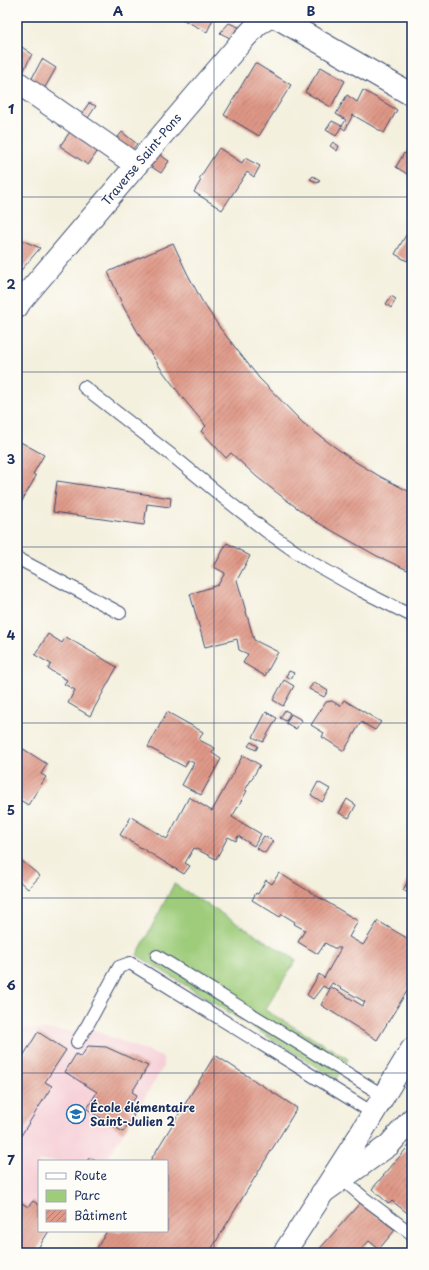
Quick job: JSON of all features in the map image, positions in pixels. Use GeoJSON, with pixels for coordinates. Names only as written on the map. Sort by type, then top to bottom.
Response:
{"type":"FeatureCollection","features":[{"type":"Feature","properties":{"kind":"street","name":"Traverse Saint-Pons"},"geometry":{"type":"LineString","coordinates":[[17,307],[242,41],[258,24],[270,17]]}},
{"type":"Feature","properties":{"kind":"street"},"geometry":{"type":"LineString","coordinates":[[276,17],[412,95]]}},
{"type":"Feature","properties":{"kind":"street"},"geometry":{"type":"LineString","coordinates":[[17,82],[136,165]]}},
{"type":"Feature","properties":{"kind":"street"},"geometry":{"type":"LineString","coordinates":[[284,1253],[379,1105],[412,1049]]}},
{"type":"Feature","properties":{"kind":"street"},"geometry":{"type":"LineString","coordinates":[[321,1194],[389,1145],[412,1119]]}},
{"type":"Feature","properties":{"kind":"lane"},"geometry":{"type":"LineString","coordinates":[[84,387],[266,531],[309,561],[362,591],[412,616]]}},
{"type":"Feature","properties":{"kind":"lane"},"geometry":{"type":"LineString","coordinates":[[17,558],[120,613]]}},
{"type":"Feature","properties":{"kind":"lane"},"geometry":{"type":"LineString","coordinates":[[157,956],[379,1105]]}},
{"type":"Feature","properties":{"kind":"lane"},"geometry":{"type":"LineString","coordinates":[[77,1042],[119,967],[130,963],[379,1105]]}},
{"type":"Feature","properties":{"kind":"lane"},"geometry":{"type":"LineString","coordinates":[[342,1179],[364,1198],[412,1234]]}},
{"type":"Feature","properties":{"kind":"shaded area","name":"École élémentaire Saint-Julien 2"},"geometry":{"type":"Polygon","coordinates":[[[82,1023],[93,1030],[162,1057],[164,1066],[107,1160],[38,1160],[38,1223],[17,1209],[17,1032],[19,1028],[76,1032],[82,1023]]]}},
{"type":"Feature","properties":{"kind":"green space"},"geometry":{"type":"Polygon","coordinates":[[[174,884],[296,960],[265,1010],[348,1059],[336,1079],[137,955],[174,884]]]}},
{"type":"Feature","properties":{"kind":"building"},"geometry":{"type":"Polygon","coordinates":[[[178,17],[214,17],[207,32],[178,17]]]}},
{"type":"Feature","properties":{"kind":"building"},"geometry":{"type":"Polygon","coordinates":[[[229,23],[241,28],[232,39],[220,33],[229,23]]]}},
{"type":"Feature","properties":{"kind":"building"},"geometry":{"type":"Polygon","coordinates":[[[19,45],[32,54],[21,76],[17,73],[17,49],[19,45]]]}},
{"type":"Feature","properties":{"kind":"building"},"geometry":{"type":"Polygon","coordinates":[[[42,59],[56,68],[43,91],[30,82],[42,59]]]}},
{"type":"Feature","properties":{"kind":"building"},"geometry":{"type":"Polygon","coordinates":[[[255,63],[291,85],[259,136],[224,115],[255,63]]]}},
{"type":"Feature","properties":{"kind":"building"},"geometry":{"type":"Polygon","coordinates":[[[321,67],[345,81],[331,107],[305,92],[321,67]]]}},
{"type":"Feature","properties":{"kind":"building"},"geometry":{"type":"Polygon","coordinates":[[[363,90],[397,110],[384,133],[353,115],[345,130],[341,127],[336,136],[326,130],[332,121],[342,126],[346,120],[336,114],[347,95],[357,102],[363,90]]]}},
{"type":"Feature","properties":{"kind":"building"},"geometry":{"type":"Polygon","coordinates":[[[89,103],[96,106],[86,121],[80,116],[89,103]]]}},
{"type":"Feature","properties":{"kind":"building"},"geometry":{"type":"Polygon","coordinates":[[[72,129],[100,148],[88,165],[60,146],[72,129]]]}},
{"type":"Feature","properties":{"kind":"building"},"geometry":{"type":"Polygon","coordinates":[[[122,132],[137,144],[130,152],[115,141],[122,132]]]}},
{"type":"Feature","properties":{"kind":"building"},"geometry":{"type":"Polygon","coordinates":[[[333,142],[339,146],[337,151],[330,146],[333,142]]]}},
{"type":"Feature","properties":{"kind":"building"},"geometry":{"type":"Polygon","coordinates":[[[412,142],[412,177],[396,167],[404,153],[406,154],[412,142]]]}},
{"type":"Feature","properties":{"kind":"building"},"geometry":{"type":"Polygon","coordinates":[[[219,148],[242,163],[245,158],[260,166],[254,177],[247,172],[222,210],[194,192],[201,180],[199,179],[219,148]]]}},
{"type":"Feature","properties":{"kind":"building"},"geometry":{"type":"Polygon","coordinates":[[[157,153],[169,161],[161,173],[144,162],[157,153]]]}},
{"type":"Feature","properties":{"kind":"building"},"geometry":{"type":"Polygon","coordinates":[[[313,176],[320,180],[318,183],[310,179],[313,176]]]}},
{"type":"Feature","properties":{"kind":"building"},"geometry":{"type":"Polygon","coordinates":[[[406,235],[412,238],[412,252],[407,261],[395,254],[406,235]]]}},
{"type":"Feature","properties":{"kind":"building"},"geometry":{"type":"Polygon","coordinates":[[[17,238],[40,248],[17,275],[17,238]]]}},
{"type":"Feature","properties":{"kind":"building"},"geometry":{"type":"Polygon","coordinates":[[[173,243],[202,301],[220,328],[259,378],[303,423],[328,442],[354,461],[412,493],[412,572],[377,556],[315,521],[257,477],[231,453],[226,458],[201,431],[206,426],[161,369],[141,338],[123,306],[108,272],[173,243]]]}},
{"type":"Feature","properties":{"kind":"building"},"geometry":{"type":"Polygon","coordinates":[[[391,296],[396,299],[391,308],[386,304],[391,296]]]}},
{"type":"Feature","properties":{"kind":"building"},"geometry":{"type":"Polygon","coordinates":[[[17,440],[44,455],[33,474],[36,476],[17,510],[17,440]]]}},
{"type":"Feature","properties":{"kind":"building"},"geometry":{"type":"Polygon","coordinates":[[[57,481],[171,498],[170,507],[147,504],[144,525],[53,512],[57,481]]]}},
{"type":"Feature","properties":{"kind":"building"},"geometry":{"type":"Polygon","coordinates":[[[227,543],[250,556],[237,580],[254,640],[278,652],[265,676],[243,663],[248,654],[239,650],[237,639],[205,647],[190,594],[218,585],[225,573],[214,567],[227,543]]]}},
{"type":"Feature","properties":{"kind":"building"},"geometry":{"type":"Polygon","coordinates":[[[48,634],[62,643],[66,637],[117,667],[90,716],[68,703],[75,690],[64,684],[67,680],[48,669],[51,664],[35,655],[48,634]]]}},
{"type":"Feature","properties":{"kind":"building"},"geometry":{"type":"Polygon","coordinates":[[[289,671],[294,673],[291,679],[286,676],[289,671]]]}},
{"type":"Feature","properties":{"kind":"building"},"geometry":{"type":"Polygon","coordinates":[[[284,680],[294,686],[283,706],[273,700],[284,680]]]}},
{"type":"Feature","properties":{"kind":"building"},"geometry":{"type":"Polygon","coordinates":[[[314,682],[328,691],[324,697],[309,689],[314,682]]]}},
{"type":"Feature","properties":{"kind":"building"},"geometry":{"type":"Polygon","coordinates":[[[344,700],[381,722],[375,730],[361,722],[344,751],[322,737],[324,733],[311,725],[326,702],[332,701],[340,706],[344,700]]]}},
{"type":"Feature","properties":{"kind":"building"},"geometry":{"type":"Polygon","coordinates":[[[285,710],[290,713],[286,721],[280,718],[285,710]]]}},
{"type":"Feature","properties":{"kind":"building"},"geometry":{"type":"Polygon","coordinates":[[[167,712],[203,732],[199,740],[215,748],[212,753],[221,759],[201,795],[182,785],[194,763],[188,760],[185,767],[148,747],[167,712]]]}},
{"type":"Feature","properties":{"kind":"building"},"geometry":{"type":"Polygon","coordinates":[[[266,712],[277,718],[263,742],[253,737],[266,712]]]}},
{"type":"Feature","properties":{"kind":"building"},"geometry":{"type":"Polygon","coordinates":[[[291,714],[302,720],[296,729],[286,723],[291,714]]]}},
{"type":"Feature","properties":{"kind":"building"},"geometry":{"type":"Polygon","coordinates":[[[251,742],[258,746],[256,750],[248,746],[251,742]]]}},
{"type":"Feature","properties":{"kind":"building"},"geometry":{"type":"Polygon","coordinates":[[[17,745],[47,764],[41,774],[46,777],[28,805],[17,798],[17,745]]]}},
{"type":"Feature","properties":{"kind":"building"},"geometry":{"type":"Polygon","coordinates":[[[243,755],[260,765],[245,790],[247,791],[232,817],[261,834],[254,846],[238,836],[236,841],[228,837],[216,859],[194,848],[185,863],[190,866],[184,874],[120,835],[131,817],[167,839],[189,797],[212,811],[243,755]]]}},
{"type":"Feature","properties":{"kind":"building"},"geometry":{"type":"Polygon","coordinates":[[[318,782],[330,789],[322,802],[311,795],[318,782]]]}},
{"type":"Feature","properties":{"kind":"building"},"geometry":{"type":"Polygon","coordinates":[[[347,799],[356,805],[349,818],[339,813],[347,799]]]}},
{"type":"Feature","properties":{"kind":"building"},"geometry":{"type":"Polygon","coordinates":[[[264,836],[273,841],[265,853],[256,848],[264,836]]]}},
{"type":"Feature","properties":{"kind":"building"},"geometry":{"type":"Polygon","coordinates":[[[22,861],[40,876],[28,889],[17,879],[17,867],[22,861]]]}},
{"type":"Feature","properties":{"kind":"building"},"geometry":{"type":"Polygon","coordinates":[[[279,873],[358,921],[349,937],[363,945],[378,921],[412,941],[412,983],[377,1040],[321,1005],[331,987],[363,1006],[365,1002],[332,983],[328,989],[323,986],[313,999],[307,995],[319,974],[324,978],[341,948],[334,948],[325,943],[318,954],[298,942],[305,930],[294,924],[295,922],[282,914],[280,917],[252,900],[256,893],[258,894],[266,880],[272,884],[279,873]]]}},
{"type":"Feature","properties":{"kind":"building"},"geometry":{"type":"Polygon","coordinates":[[[412,874],[412,895],[403,890],[412,874]]]}},
{"type":"Feature","properties":{"kind":"building"},"geometry":{"type":"Polygon","coordinates":[[[38,1032],[66,1050],[45,1082],[52,1086],[17,1142],[17,1066],[38,1032]]]}},
{"type":"Feature","properties":{"kind":"building"},"geometry":{"type":"Polygon","coordinates":[[[88,1046],[106,1047],[148,1066],[132,1092],[137,1095],[127,1110],[134,1115],[123,1132],[87,1109],[97,1092],[65,1072],[76,1054],[81,1057],[88,1046]]]}},
{"type":"Feature","properties":{"kind":"building"},"geometry":{"type":"Polygon","coordinates":[[[215,1055],[297,1108],[209,1253],[94,1253],[106,1232],[168,1232],[168,1160],[151,1160],[215,1055]]]}},
{"type":"Feature","properties":{"kind":"building"},"geometry":{"type":"Polygon","coordinates":[[[412,1142],[412,1212],[410,1215],[392,1201],[389,1204],[372,1189],[412,1142]]]}},
{"type":"Feature","properties":{"kind":"building"},"geometry":{"type":"Polygon","coordinates":[[[90,1157],[94,1160],[88,1160],[90,1157]]]}},
{"type":"Feature","properties":{"kind":"building"},"geometry":{"type":"Polygon","coordinates":[[[17,1200],[28,1207],[33,1201],[38,1204],[38,1232],[48,1232],[35,1253],[17,1253],[17,1200]]]}},
{"type":"Feature","properties":{"kind":"building"},"geometry":{"type":"Polygon","coordinates":[[[360,1203],[395,1230],[379,1249],[369,1241],[362,1249],[367,1253],[316,1253],[360,1203]]]}},
{"type":"Feature","properties":{"kind":"place","name":"École élémentaire Saint-Julien 2"},"geometry":{"type":"Point","coordinates":[76,1114]}}]}
